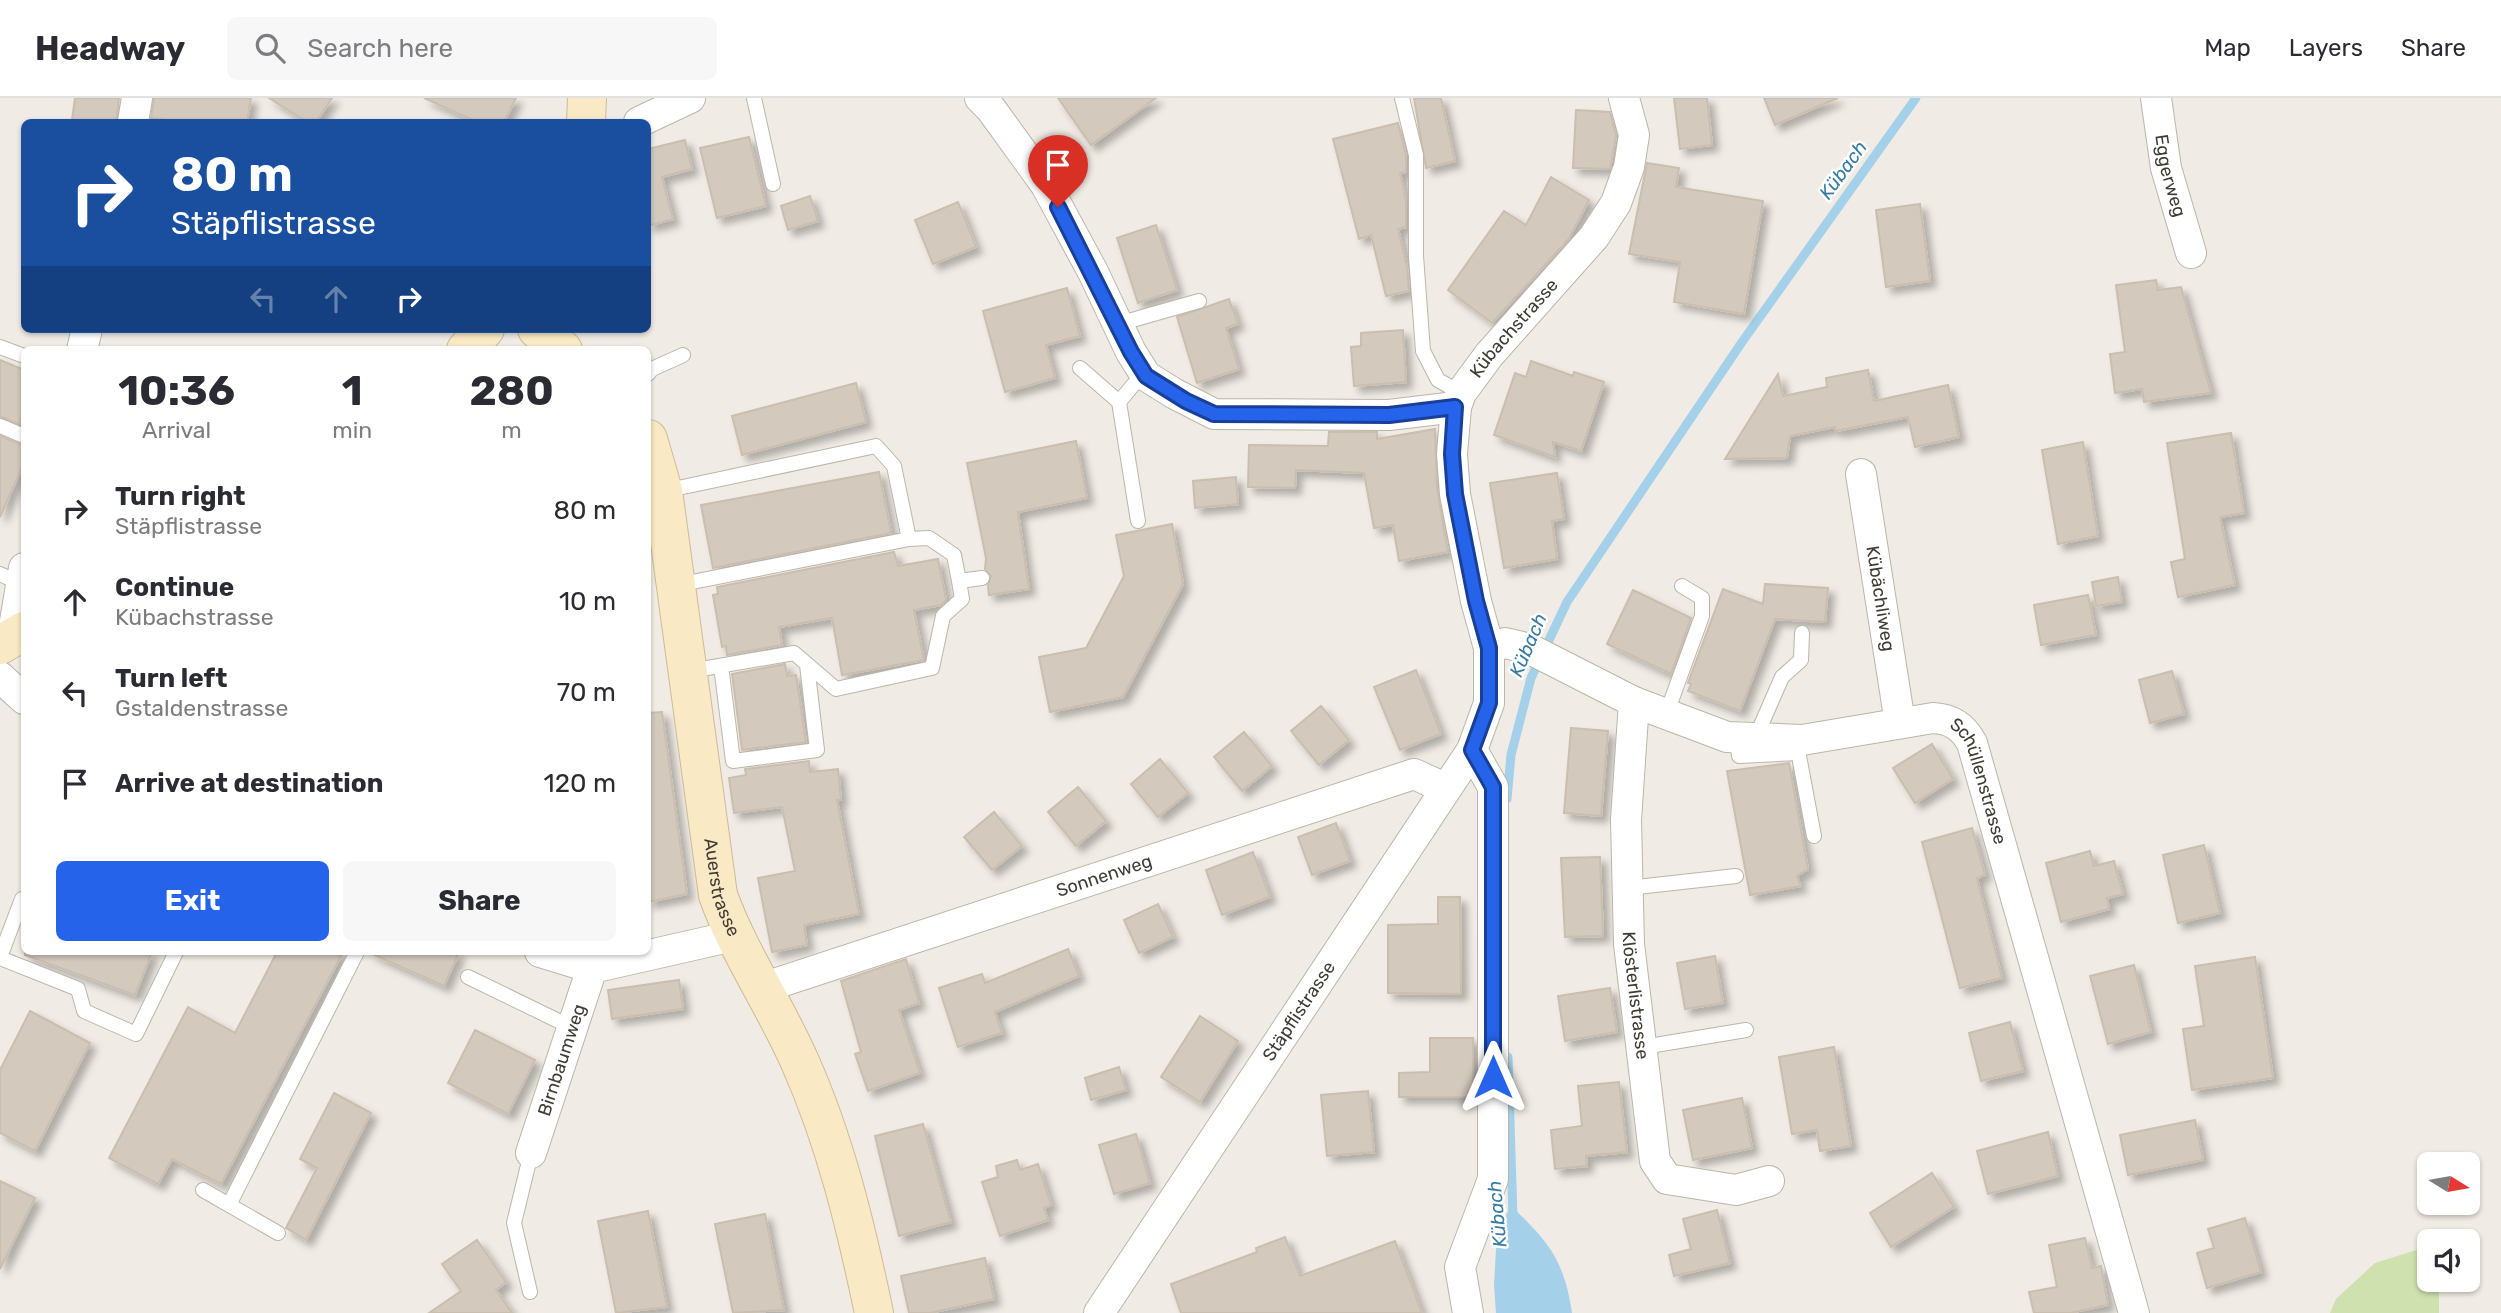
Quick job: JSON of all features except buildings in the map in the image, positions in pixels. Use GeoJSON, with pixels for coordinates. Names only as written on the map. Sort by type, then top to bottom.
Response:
{"type":"FeatureCollection","features":[{"type":"Feature","properties":{"kind":"main road"},"geometry":{"type":"LineString","coordinates":[[586,119],[587,98]]}},
{"type":"Feature","properties":{"kind":"main road"},"geometry":{"type":"LineString","coordinates":[[470,346],[481,333]]}},
{"type":"Feature","properties":{"kind":"main road"},"geometry":{"type":"LineString","coordinates":[[542,333],[558,346]]}},
{"type":"Feature","properties":{"kind":"main road","name":"Auerstrasse"},"geometry":{"type":"LineString","coordinates":[[651,449],[663,491],[676,585],[704,669],[718,894],[733,936],[800,1060],[839,1162],[874,1313]]}},
{"type":"Feature","properties":{"kind":"street"},"geometry":{"type":"LineString","coordinates":[[134,119],[137,98]]}},
{"type":"Feature","properties":{"kind":"street"},"geometry":{"type":"LineString","coordinates":[[645,119],[690,98]]}},
{"type":"Feature","properties":{"kind":"street"},"geometry":{"type":"LineString","coordinates":[[980,98],[991,109],[1046,185],[1146,376],[1186,401],[1214,414],[1389,415],[1458,400],[1452,454],[1455,494],[1476,601],[1489,648]]}},
{"type":"Feature","properties":{"kind":"street","name":"Kübachstrasse"},"geometry":{"type":"LineString","coordinates":[[1458,400],[1516,323],[1594,237],[1616,203],[1629,167],[1634,135],[1624,98]]}},
{"type":"Feature","properties":{"kind":"street","name":"Eggerweg"},"geometry":{"type":"LineString","coordinates":[[2156,98],[2166,168],[2191,253]]}},
{"type":"Feature","properties":{"kind":"street","name":"Kübächliweg"},"geometry":{"type":"LineString","coordinates":[[1861,474],[1900,723]]}},
{"type":"Feature","properties":{"kind":"street"},"geometry":{"type":"LineString","coordinates":[[12,639],[15,575]]}},
{"type":"Feature","properties":{"kind":"street","name":"Schüllenstrasse"},"geometry":{"type":"LineString","coordinates":[[1489,648],[1505,643],[1541,653],[1634,702],[1666,715],[1746,739],[1797,747],[1900,723],[1944,719],[1965,731],[1972,743],[2134,1313]]}},
{"type":"Feature","properties":{"kind":"street","name":"Stäpflistrasse"},"geometry":{"type":"LineString","coordinates":[[1099,1313],[1472,750],[1489,703],[1489,648]]}},
{"type":"Feature","properties":{"kind":"street"},"geometry":{"type":"LineString","coordinates":[[0,677],[21,696]]}},
{"type":"Feature","properties":{"kind":"street","name":"Klösterlistrasse"},"geometry":{"type":"LineString","coordinates":[[1634,702],[1626,820],[1629,944],[1655,1161],[1667,1180],[1736,1190],[1769,1181]]}},
{"type":"Feature","properties":{"kind":"street"},"geometry":{"type":"LineString","coordinates":[[1468,1313],[1460,1267],[1493,1179],[1493,787],[1472,750]]}},
{"type":"Feature","properties":{"kind":"street","name":"Sonnenweg"},"geometry":{"type":"LineString","coordinates":[[762,988],[1414,774],[1445,788]]}},
{"type":"Feature","properties":{"kind":"street"},"geometry":{"type":"LineString","coordinates":[[651,952],[733,936]]}},
{"type":"Feature","properties":{"kind":"street"},"geometry":{"type":"LineString","coordinates":[[546,955],[592,968],[630,956]]}},
{"type":"Feature","properties":{"kind":"street","name":"Birnbaumweg"},"geometry":{"type":"LineString","coordinates":[[530,1153],[592,968]]}},
{"type":"Feature","properties":{"kind":"lane"},"geometry":{"type":"LineString","coordinates":[[754,98],[773,184]]}},
{"type":"Feature","properties":{"kind":"lane"},"geometry":{"type":"LineString","coordinates":[[1402,98],[1416,155],[1416,256],[1423,351],[1438,380],[1458,400]]}},
{"type":"Feature","properties":{"kind":"lane"},"geometry":{"type":"LineString","coordinates":[[1118,324],[1199,300]]}},
{"type":"Feature","properties":{"kind":"lane"},"geometry":{"type":"LineString","coordinates":[[0,347],[21,355]]}},
{"type":"Feature","properties":{"kind":"lane"},"geometry":{"type":"LineString","coordinates":[[651,370],[683,355]]}},
{"type":"Feature","properties":{"kind":"lane"},"geometry":{"type":"LineString","coordinates":[[1080,368],[1119,402],[1139,521]]}},
{"type":"Feature","properties":{"kind":"lane"},"geometry":{"type":"LineString","coordinates":[[1119,402],[1134,384]]}},
{"type":"Feature","properties":{"kind":"lane"},"geometry":{"type":"LineString","coordinates":[[0,426],[21,435]]}},
{"type":"Feature","properties":{"kind":"lane"},"geometry":{"type":"LineString","coordinates":[[663,491],[876,446],[894,466],[909,539]]}},
{"type":"Feature","properties":{"kind":"lane"},"geometry":{"type":"LineString","coordinates":[[676,585],[909,539],[929,538],[954,555],[962,599],[943,616],[932,668],[836,689],[794,653],[704,669],[733,761],[817,750],[807,665]]}},
{"type":"Feature","properties":{"kind":"lane"},"geometry":{"type":"LineString","coordinates":[[960,581],[982,578]]}},
{"type":"Feature","properties":{"kind":"lane"},"geometry":{"type":"LineString","coordinates":[[1666,715],[1702,616],[1702,598],[1682,586]]}},
{"type":"Feature","properties":{"kind":"lane"},"geometry":{"type":"LineString","coordinates":[[1746,739],[1782,677],[1801,660],[1802,633]]}},
{"type":"Feature","properties":{"kind":"lane"},"geometry":{"type":"LineString","coordinates":[[1797,747],[1814,836]]}},
{"type":"Feature","properties":{"kind":"lane"},"geometry":{"type":"LineString","coordinates":[[1628,888],[1736,876]]}},
{"type":"Feature","properties":{"kind":"lane"},"geometry":{"type":"LineString","coordinates":[[21,902],[0,958],[78,989],[84,1011],[136,1034],[173,955]]}},
{"type":"Feature","properties":{"kind":"lane"},"geometry":{"type":"LineString","coordinates":[[229,1205],[355,955]]}},
{"type":"Feature","properties":{"kind":"lane"},"geometry":{"type":"LineString","coordinates":[[468,977],[573,1028]]}},
{"type":"Feature","properties":{"kind":"lane"},"geometry":{"type":"LineString","coordinates":[[1643,1047],[1746,1030]]}},
{"type":"Feature","properties":{"kind":"lane"},"geometry":{"type":"LineString","coordinates":[[530,1153],[514,1223],[530,1292]]}},
{"type":"Feature","properties":{"kind":"lane"},"geometry":{"type":"LineString","coordinates":[[203,1190],[278,1233]]}},
{"type":"Feature","properties":{"kind":"green space"},"geometry":{"type":"Polygon","coordinates":[[[2417,1250],[2417,1292],[2439,1292],[2439,1313],[2330,1313],[2336,1299],[2375,1263],[2417,1250]]]}},
{"type":"Feature","properties":{"kind":"water"},"geometry":{"type":"Polygon","coordinates":[[[1511,1206],[1553,1253],[1564,1279],[1572,1313],[1496,1313],[1494,1285],[1497,1232],[1511,1206]]]}},
{"type":"Feature","properties":{"kind":"waterway","name":"Kübach"},"geometry":{"type":"LineString","coordinates":[[1507,799],[1511,755],[1531,678],[1567,602],[1742,342],[1916,98]]}},
{"type":"Feature","properties":{"kind":"waterway","name":"Kübach"},"geometry":{"type":"LineString","coordinates":[[1508,1057],[1513,1218]]}},
{"type":"Feature","properties":{"kind":"route"},"geometry":{"type":"LineString","coordinates":[[1058,207],[1131,352],[1146,376],[1200,409],[1214,414],[1241,415],[1389,415],[1455,407],[1452,454],[1455,494],[1476,601],[1489,648],[1489,703],[1472,750],[1493,787],[1493,1077]]}}]}
